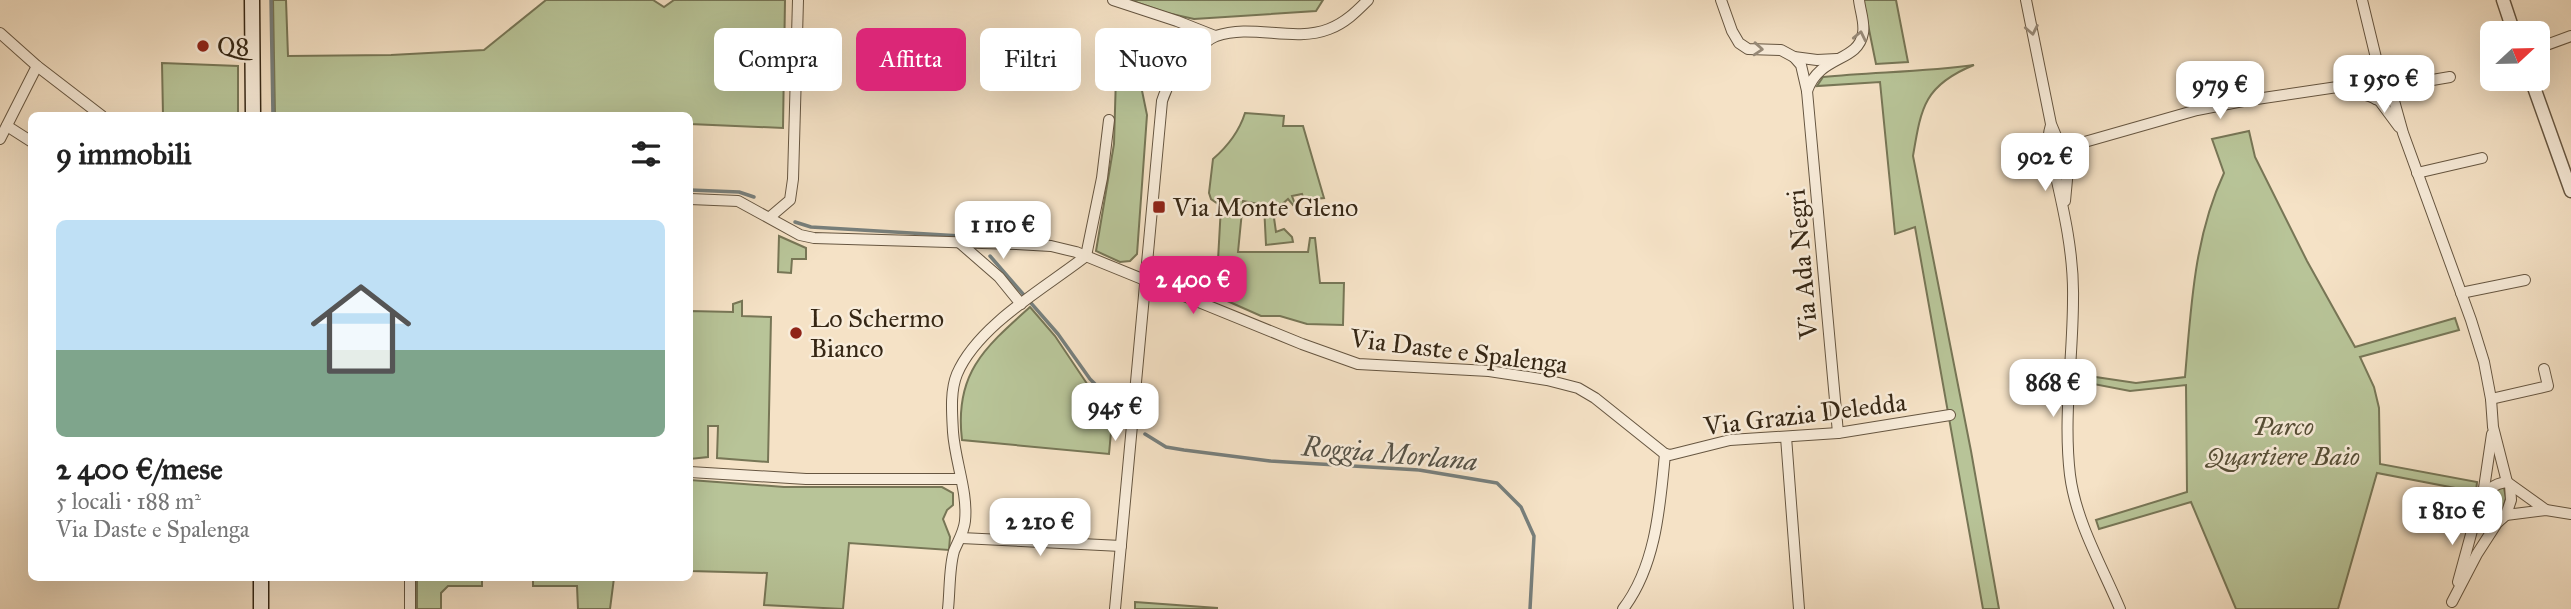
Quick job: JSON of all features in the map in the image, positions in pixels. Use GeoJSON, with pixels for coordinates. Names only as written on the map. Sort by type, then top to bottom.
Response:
{"type":"FeatureCollection","features":[{"type":"Feature","properties":{"kind":"main road"},"geometry":{"type":"LineString","coordinates":[[252,0],[253,112]]}},
{"type":"Feature","properties":{"kind":"main road"},"geometry":{"type":"LineString","coordinates":[[261,581],[261,609]]}},
{"type":"Feature","properties":{"kind":"street"},"geometry":{"type":"LineString","coordinates":[[770,217],[790,200],[793,179],[798,0]]}},
{"type":"Feature","properties":{"kind":"street"},"geometry":{"type":"LineString","coordinates":[[1113,0],[1215,36],[1247,32],[1300,34],[1328,30],[1351,18],[1368,0]]}},
{"type":"Feature","properties":{"kind":"street"},"geometry":{"type":"LineString","coordinates":[[1721,0],[1732,31],[1741,45],[1755,51],[1781,50],[1794,57],[1837,59]]}},
{"type":"Feature","properties":{"kind":"street"},"geometry":{"type":"LineString","coordinates":[[1807,91],[1812,77],[1837,59],[1851,54],[1861,43],[1864,31],[1858,0]]}},
{"type":"Feature","properties":{"kind":"street"},"geometry":{"type":"LineString","coordinates":[[2026,0],[2051,124],[2056,136],[2072,152],[2064,212]]}},
{"type":"Feature","properties":{"kind":"street"},"geometry":{"type":"LineString","coordinates":[[2362,0],[2377,62],[2369,90],[2403,133]]}},
{"type":"Feature","properties":{"kind":"street"},"geometry":{"type":"LineString","coordinates":[[2503,0],[2510,21]]}},
{"type":"Feature","properties":{"kind":"street"},"geometry":{"type":"LineString","coordinates":[[0,33],[37,66],[97,112]]}},
{"type":"Feature","properties":{"kind":"street"},"geometry":{"type":"LineString","coordinates":[[1115,609],[1163,101],[1166,89],[1187,59],[1215,36]]}},
{"type":"Feature","properties":{"kind":"street"},"geometry":{"type":"LineString","coordinates":[[2550,44],[2571,36]]}},
{"type":"Feature","properties":{"kind":"street"},"geometry":{"type":"LineString","coordinates":[[2373,43],[2381,56],[2403,133],[2484,362],[2493,427],[2509,484],[2511,500],[2504,517],[2477,554],[2451,606]]}},
{"type":"Feature","properties":{"kind":"street","name":"Via Ada Negri"},"geometry":{"type":"LineString","coordinates":[[1794,57],[1801,65],[1807,91],[1838,433]]}},
{"type":"Feature","properties":{"kind":"street"},"geometry":{"type":"LineString","coordinates":[[0,139],[37,66]]}},
{"type":"Feature","properties":{"kind":"street"},"geometry":{"type":"LineString","coordinates":[[2051,153],[2056,147],[2065,147],[2197,110],[2380,78],[2390,86],[2450,77]]}},
{"type":"Feature","properties":{"kind":"street"},"geometry":{"type":"LineString","coordinates":[[2339,86],[2376,99],[2386,99],[2390,86]]}},
{"type":"Feature","properties":{"kind":"street"},"geometry":{"type":"LineString","coordinates":[[2535,91],[2571,191]]}},
{"type":"Feature","properties":{"kind":"street"},"geometry":{"type":"LineString","coordinates":[[947,609],[954,552],[965,521],[953,435],[952,409],[957,374],[992,328],[1086,256],[1102,178],[1109,120]]}},
{"type":"Feature","properties":{"kind":"street"},"geometry":{"type":"LineString","coordinates":[[2051,124],[2050,163],[2054,168],[2073,264],[2074,299],[2067,442],[2071,478],[2084,529],[2120,609]]}},
{"type":"Feature","properties":{"kind":"street"},"geometry":{"type":"LineString","coordinates":[[6,126],[28,140]]}},
{"type":"Feature","properties":{"kind":"street"},"geometry":{"type":"LineString","coordinates":[[2054,168],[2061,170],[2071,164],[2098,138]]}},
{"type":"Feature","properties":{"kind":"street"},"geometry":{"type":"LineString","coordinates":[[2417,173],[2482,158]]}},
{"type":"Feature","properties":{"kind":"street","name":"Via Daste e Spalenga"},"geometry":{"type":"LineString","coordinates":[[693,199],[738,201],[800,235],[814,238],[1051,246],[1145,278],[1302,344],[1358,364],[1489,371],[1578,388],[1604,405],[1665,454]]}},
{"type":"Feature","properties":{"kind":"street"},"geometry":{"type":"LineString","coordinates":[[960,243],[1027,299]]}},
{"type":"Feature","properties":{"kind":"street"},"geometry":{"type":"LineString","coordinates":[[2461,293],[2525,280]]}},
{"type":"Feature","properties":{"kind":"street"},"geometry":{"type":"LineString","coordinates":[[2491,399],[2549,386],[2544,369]]}},
{"type":"Feature","properties":{"kind":"street","name":"Via Grazia Deledda"},"geometry":{"type":"LineString","coordinates":[[1665,454],[1670,456],[1730,440],[1838,433],[1950,415]]}},
{"type":"Feature","properties":{"kind":"street"},"geometry":{"type":"LineString","coordinates":[[2451,606],[2483,498],[2493,427]]}},
{"type":"Feature","properties":{"kind":"street"},"geometry":{"type":"LineString","coordinates":[[1786,437],[1799,609]]}},
{"type":"Feature","properties":{"kind":"street"},"geometry":{"type":"LineString","coordinates":[[1625,608],[1640,582],[1653,541],[1665,454]]}},
{"type":"Feature","properties":{"kind":"street"},"geometry":{"type":"LineString","coordinates":[[693,472],[806,479],[960,479]]}},
{"type":"Feature","properties":{"kind":"street"},"geometry":{"type":"LineString","coordinates":[[2546,510],[2509,484],[2489,488],[2483,498],[2486,512],[2492,518],[2546,510],[2571,514]]}},
{"type":"Feature","properties":{"kind":"street"},"geometry":{"type":"LineString","coordinates":[[961,538],[1121,546]]}},
{"type":"Feature","properties":{"kind":"street"},"geometry":{"type":"LineString","coordinates":[[410,581],[410,609]]}},
{"type":"Feature","properties":{"kind":"green space"},"geometry":{"type":"Polygon","coordinates":[[[273,0],[286,0],[288,56],[391,55],[484,50],[546,0],[653,0],[664,7],[674,0],[785,0],[785,28],[714,28],[714,91],[784,91],[783,128],[693,124],[693,112],[275,112],[273,0]]]}},
{"type":"Feature","properties":{"kind":"green space"},"geometry":{"type":"Polygon","coordinates":[[[1130,0],[1323,0],[1316,11],[1194,19],[1130,0]]]}},
{"type":"Feature","properties":{"kind":"green space"},"geometry":{"type":"Polygon","coordinates":[[[1863,0],[1896,0],[1908,62],[1876,64],[1863,0]]]}},
{"type":"Feature","properties":{"kind":"green space"},"geometry":{"type":"Polygon","coordinates":[[[162,63],[238,66],[238,112],[163,112],[162,63]]]}},
{"type":"Feature","properties":{"kind":"green space"},"geometry":{"type":"Polygon","coordinates":[[[1974,65],[1944,81],[1928,100],[1919,124],[1913,156],[1999,609],[1983,609],[1915,227],[1895,234],[1880,82],[1817,86],[1823,77],[1974,65]]]}},
{"type":"Feature","properties":{"kind":"green space"},"geometry":{"type":"Polygon","coordinates":[[[1116,91],[1142,91],[1147,115],[1137,254],[1130,261],[1120,262],[1096,251],[1114,144],[1116,91]]]}},
{"type":"Feature","properties":{"kind":"green space"},"geometry":{"type":"Polygon","coordinates":[[[1245,113],[1284,116],[1283,126],[1303,126],[1324,198],[1304,200],[1302,194],[1292,196],[1293,205],[1288,199],[1279,207],[1284,211],[1274,218],[1276,232],[1284,229],[1293,242],[1266,245],[1264,205],[1243,201],[1238,252],[1308,252],[1310,238],[1315,238],[1320,283],[1344,283],[1343,325],[1307,324],[1280,316],[1261,316],[1216,296],[1221,206],[1211,199],[1209,193],[1213,159],[1232,138],[1245,113]]]}},
{"type":"Feature","properties":{"kind":"green space","name":"Parco Quartiere Baio"},"geometry":{"type":"Polygon","coordinates":[[[2249,131],[2255,157],[2307,261],[2355,347],[2455,318],[2459,330],[2360,357],[2374,387],[2379,408],[2380,464],[2477,482],[2476,492],[2377,473],[2338,609],[2236,609],[2191,502],[2099,529],[2096,520],[2187,492],[2186,385],[2130,391],[2083,382],[2082,375],[2136,383],[2185,377],[2200,247],[2214,197],[2224,173],[2212,139],[2249,131]]]}},
{"type":"Feature","properties":{"kind":"green space"},"geometry":{"type":"Polygon","coordinates":[[[779,236],[806,248],[806,259],[792,259],[791,273],[778,272],[779,236]]]}},
{"type":"Feature","properties":{"kind":"green space"},"geometry":{"type":"Polygon","coordinates":[[[742,301],[742,316],[771,317],[768,462],[717,458],[718,426],[708,426],[708,457],[693,459],[693,311],[733,312],[733,304],[742,301]]]}},
{"type":"Feature","properties":{"kind":"green space"},"geometry":{"type":"Polygon","coordinates":[[[1030,307],[1055,336],[1112,421],[1109,454],[962,440],[963,397],[976,364],[999,336],[1030,307]]]}},
{"type":"Feature","properties":{"kind":"green space"},"geometry":{"type":"Polygon","coordinates":[[[693,480],[784,487],[942,487],[953,493],[953,505],[943,519],[950,537],[949,550],[849,543],[843,609],[764,605],[767,573],[693,571],[693,480]]]}},
{"type":"Feature","properties":{"kind":"green space"},"geometry":{"type":"Polygon","coordinates":[[[2498,487],[2504,488],[2506,498],[2503,510],[2497,514],[2487,507],[2487,504],[2491,493],[2498,487]]]}},
{"type":"Feature","properties":{"kind":"green space"},"geometry":{"type":"Polygon","coordinates":[[[417,581],[482,581],[482,586],[448,586],[441,593],[441,609],[417,609],[417,581]]]}},
{"type":"Feature","properties":{"kind":"green space"},"geometry":{"type":"Polygon","coordinates":[[[533,581],[614,581],[610,609],[578,609],[577,586],[533,586],[533,581]]]}},
{"type":"Feature","properties":{"kind":"green space"},"geometry":{"type":"Polygon","coordinates":[[[1135,602],[1217,608],[1217,609],[1135,609],[1135,602]]]}},
{"type":"Feature","properties":{"kind":"waterway","name":"Roggia Morlana"},"geometry":{"type":"LineString","coordinates":[[271,0],[273,112]]}},
{"type":"Feature","properties":{"kind":"waterway","name":"Roggia Morlana"},"geometry":{"type":"LineString","coordinates":[[693,190],[739,192],[754,197]]}},
{"type":"Feature","properties":{"kind":"waterway","name":"Roggia Morlana"},"geometry":{"type":"LineString","coordinates":[[795,222],[811,227],[961,236]]}},
{"type":"Feature","properties":{"kind":"waterway","name":"Roggia Morlana"},"geometry":{"type":"LineString","coordinates":[[990,256],[1058,334],[1090,379],[1118,407]]}},
{"type":"Feature","properties":{"kind":"waterway","name":"Roggia Morlana"},"geometry":{"type":"LineString","coordinates":[[1145,434],[1166,447],[1184,450],[1270,461],[1419,470],[1497,483],[1521,507],[1534,536],[1530,609]]}},
{"type":"Feature","properties":{"kind":"place","name":"Q8"},"geometry":{"type":"Point","coordinates":[203,46]}},
{"type":"Feature","properties":{"kind":"place","name":"Via Monte Gleno"},"geometry":{"type":"Point","coordinates":[1159,207]}},
{"type":"Feature","properties":{"kind":"place","name":"Lo Schermo Bianco"},"geometry":{"type":"Point","coordinates":[796,333]}}]}
